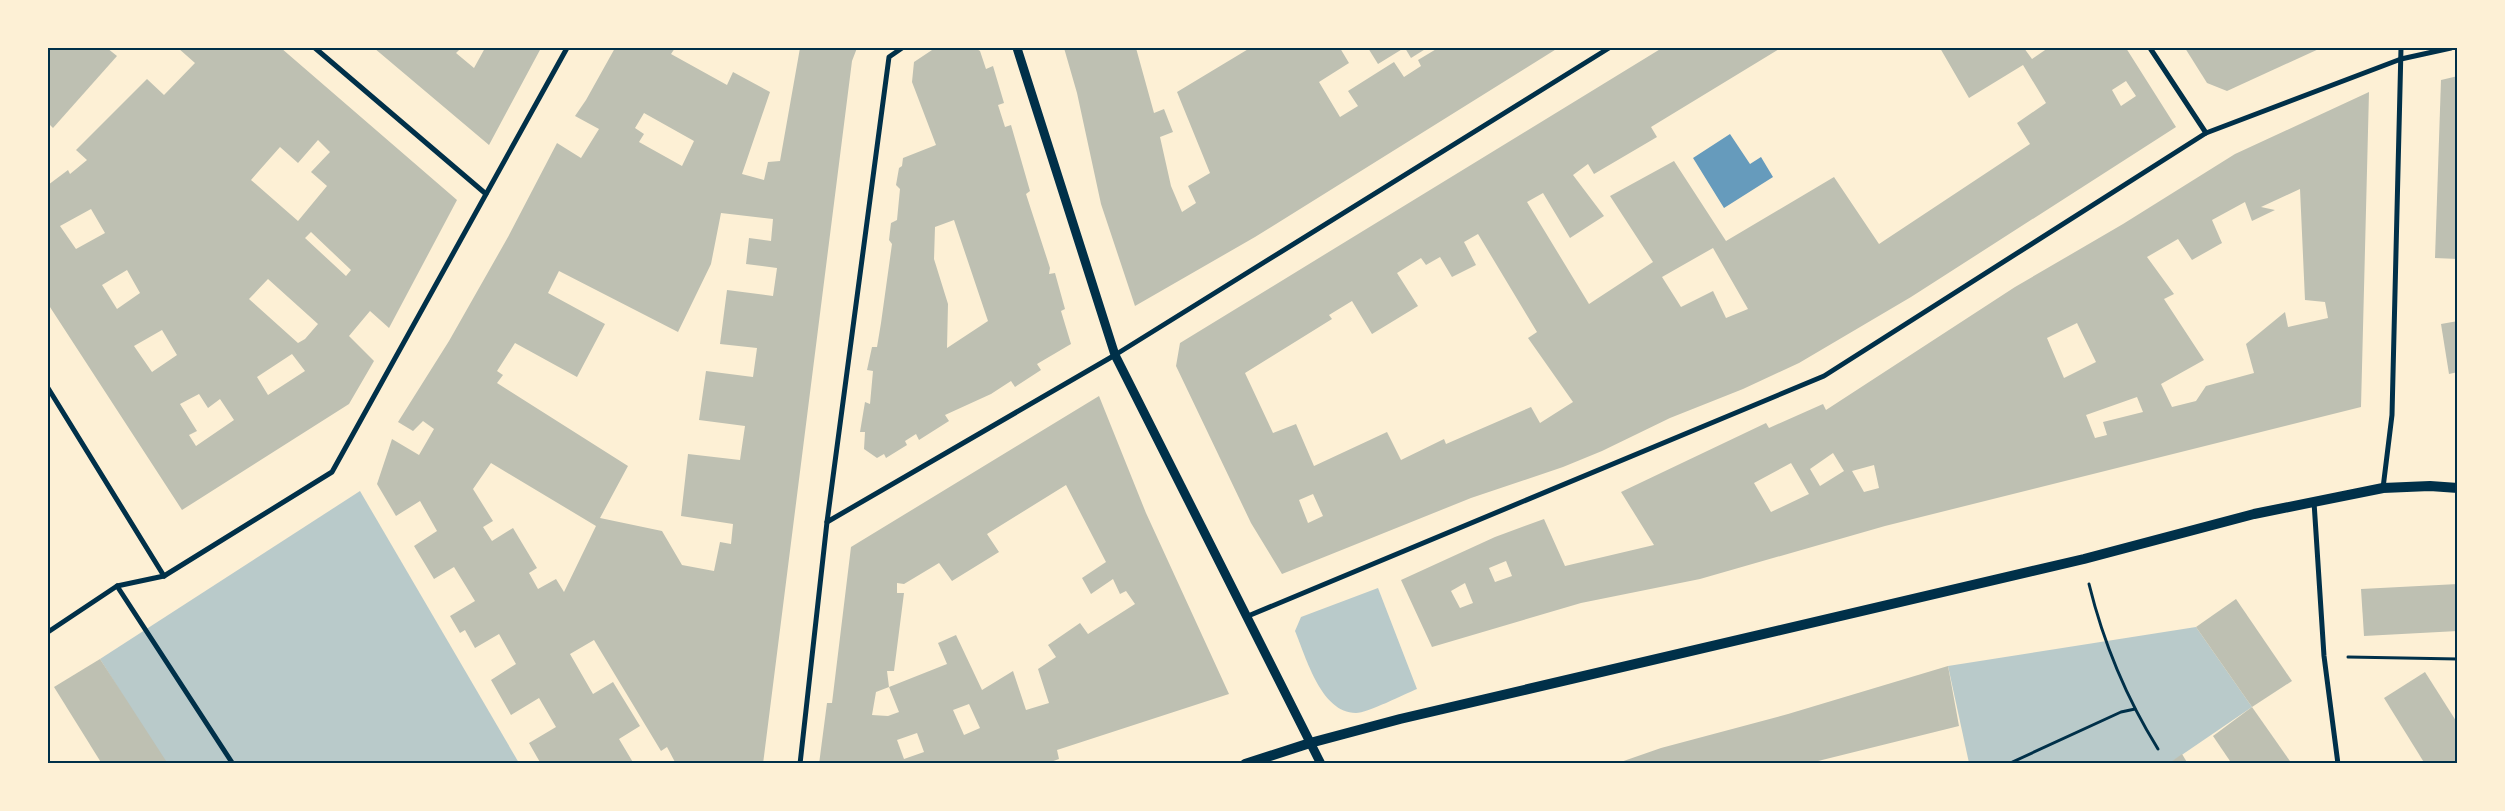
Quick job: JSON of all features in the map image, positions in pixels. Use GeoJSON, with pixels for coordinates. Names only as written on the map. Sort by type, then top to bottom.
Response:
{"type":"FeatureCollection","features":[{"type":"Feature","properties":{"kind":"main road"},"geometry":{"type":"LineString","coordinates":[[1245,764],[1310,743],[1419,715],[2084,558],[2254,514],[2383,488],[2430,486],[2458,488]]}},
{"type":"Feature","properties":{"kind":"street"},"geometry":{"type":"LineString","coordinates":[[315,48],[486,194]]}},
{"type":"Feature","properties":{"kind":"street"},"geometry":{"type":"LineString","coordinates":[[48,632],[117,586],[164,576],[332,472],[568,48]]}},
{"type":"Feature","properties":{"kind":"street"},"geometry":{"type":"LineString","coordinates":[[800,764],[827,522],[889,57],[902,48]]}},
{"type":"Feature","properties":{"kind":"street"},"geometry":{"type":"LineString","coordinates":[[1017,48],[1115,355],[1321,764]]}},
{"type":"Feature","properties":{"kind":"street"},"geometry":{"type":"LineString","coordinates":[[827,522],[1115,355],[1610,48]]}},
{"type":"Feature","properties":{"kind":"street"},"geometry":{"type":"LineString","coordinates":[[2150,48],[2206,133]]}},
{"type":"Feature","properties":{"kind":"street"},"geometry":{"type":"LineString","coordinates":[[2383,488],[2392,415],[2401,48]]}},
{"type":"Feature","properties":{"kind":"street"},"geometry":{"type":"LineString","coordinates":[[1248,616],[1824,376],[2206,133],[2400,59],[2450,48]]}},
{"type":"Feature","properties":{"kind":"street"},"geometry":{"type":"LineString","coordinates":[[48,388],[164,576]]}},
{"type":"Feature","properties":{"kind":"street"},"geometry":{"type":"LineString","coordinates":[[2314,502],[2324,656],[2338,764]]}},
{"type":"Feature","properties":{"kind":"street"},"geometry":{"type":"LineString","coordinates":[[117,586],[232,764]]}},
{"type":"Feature","properties":{"kind":"path"},"geometry":{"type":"LineString","coordinates":[[2084,558],[2096,613],[2135,709],[2158,749]]}},
{"type":"Feature","properties":{"kind":"path"},"geometry":{"type":"LineString","coordinates":[[2324,656],[2458,659]]}},
{"type":"Feature","properties":{"kind":"path"},"geometry":{"type":"LineString","coordinates":[[2008,764],[2121,712],[2135,709]]}},
{"type":"Feature","properties":{"kind":"shaded area"},"geometry":{"type":"Polygon","coordinates":[[[360,491],[519,763],[165,763],[100,659],[360,491]]]}},
{"type":"Feature","properties":{"kind":"shaded area"},"geometry":{"type":"Polygon","coordinates":[[[1378,588],[1417,689],[1361,712],[1344,711],[1333,704],[1316,682],[1295,631],[1301,617],[1378,588]]]}},
{"type":"Feature","properties":{"kind":"shaded area"},"geometry":{"type":"Polygon","coordinates":[[[2196,627],[2252,707],[2170,763],[1969,763],[1948,666],[2196,627]]]}},
{"type":"Feature","properties":{"kind":"water"},"geometry":{"type":"Polygon","coordinates":[[[1730,134],[1750,164],[1761,157],[1773,177],[1724,208],[1693,158],[1730,134]]]}},
{"type":"Feature","properties":{"kind":"building"},"geometry":{"type":"Polygon","coordinates":[[[48,48],[107,48],[117,56],[53,128],[48,123],[48,48]]]}},
{"type":"Feature","properties":{"kind":"building"},"geometry":{"type":"Polygon","coordinates":[[[178,48],[281,48],[457,200],[389,328],[370,311],[349,336],[374,361],[349,404],[182,510],[48,304],[48,185],[68,170],[70,174],[87,160],[76,150],[147,79],[164,95],[195,63],[178,48]],[[318,140],[298,163],[280,147],[251,180],[298,221],[327,186],[311,172],[330,152],[318,140]],[[91,209],[60,226],[76,249],[105,233],[91,209]],[[311,232],[305,238],[346,276],[351,270],[311,232]],[[127,270],[102,285],[117,309],[140,293],[127,270]],[[268,279],[249,299],[298,343],[305,339],[318,324],[268,279]],[[162,330],[134,346],[152,372],[177,355],[162,330]],[[292,354],[257,377],[268,395],[305,371],[292,354]],[[199,394],[180,404],[197,431],[189,435],[196,446],[234,420],[220,399],[208,408],[199,394]]]}},
{"type":"Feature","properties":{"kind":"building"},"geometry":{"type":"Polygon","coordinates":[[[374,48],[461,48],[456,53],[474,68],[485,48],[541,48],[489,145],[374,48]]]}},
{"type":"Feature","properties":{"kind":"building"},"geometry":{"type":"Polygon","coordinates":[[[615,48],[675,48],[671,54],[727,85],[733,72],[770,92],[742,174],[764,180],[768,162],[780,161],[800,48],[857,48],[852,61],[763,764],[676,764],[667,747],[661,751],[594,640],[570,654],[593,694],[613,682],[640,726],[619,739],[634,764],[574,764],[572,761],[568,764],[541,764],[529,743],[556,727],[539,698],[511,715],[491,680],[516,664],[499,634],[475,648],[465,630],[460,633],[450,616],[475,601],[454,567],[434,579],[414,546],[437,531],[420,501],[396,516],[377,484],[392,439],[419,455],[434,429],[423,421],[413,431],[398,422],[449,341],[508,237],[557,143],[581,158],[599,129],[575,116],[615,48]],[[644,113],[635,128],[644,134],[639,142],[682,166],[694,141],[644,113]],[[721,213],[711,264],[678,332],[559,271],[548,293],[605,324],[577,377],[515,343],[497,371],[503,375],[497,383],[628,466],[600,518],[662,531],[682,565],[714,571],[720,542],[731,544],[733,524],[681,516],[688,454],[740,460],[745,426],[699,420],[706,371],[753,377],[757,348],[720,344],[727,290],[773,296],[777,268],[746,264],[749,238],[771,241],[773,219],[721,213]],[[491,463],[473,489],[493,521],[483,527],[492,541],[513,528],[537,568],[529,573],[538,589],[556,579],[564,592],[596,526],[491,463]]]}},
{"type":"Feature","properties":{"kind":"building"},"geometry":{"type":"Polygon","coordinates":[[[935,48],[975,48],[980,51],[986,69],[993,66],[1004,103],[998,105],[1005,127],[1011,125],[1030,191],[1026,194],[1050,268],[1049,274],[1055,273],[1065,309],[1061,311],[1071,344],[1037,364],[1041,370],[1015,387],[1011,381],[991,394],[945,415],[949,421],[919,440],[916,434],[905,441],[907,445],[886,458],[884,454],[877,458],[864,449],[865,432],[860,432],[865,402],[870,404],[873,371],[867,370],[872,347],[877,347],[881,323],[892,244],[889,240],[891,223],[897,220],[900,189],[896,185],[899,168],[902,166],[903,158],[936,145],[912,82],[914,62],[935,48]],[[954,220],[935,227],[934,259],[948,304],[947,348],[988,321],[954,220]]]}},
{"type":"Feature","properties":{"kind":"building"},"geometry":{"type":"Polygon","coordinates":[[[1064,48],[1136,48],[1154,113],[1164,109],[1173,132],[1160,137],[1171,186],[1182,212],[1196,203],[1188,186],[1210,173],[1177,92],[1250,48],[1340,48],[1349,63],[1319,82],[1340,117],[1358,106],[1348,91],[1394,62],[1404,77],[1421,66],[1418,60],[1438,48],[1558,48],[1255,237],[1135,306],[1101,204],[1077,93],[1064,48]]]}},
{"type":"Feature","properties":{"kind":"building"},"geometry":{"type":"Polygon","coordinates":[[[1368,48],[1404,48],[1378,64],[1368,48]]]}},
{"type":"Feature","properties":{"kind":"building"},"geometry":{"type":"Polygon","coordinates":[[[1405,48],[1427,48],[1411,58],[1405,48]]]}},
{"type":"Feature","properties":{"kind":"building"},"geometry":{"type":"Polygon","coordinates":[[[1662,48],[1781,48],[1651,127],[1657,137],[1594,174],[1588,164],[1573,175],[1604,216],[1570,238],[1543,193],[1527,202],[1589,304],[1653,262],[1610,196],[1674,161],[1726,241],[1834,177],[1879,244],[2030,144],[2017,123],[2046,103],[2023,65],[1969,98],[1940,48],[2024,48],[2032,59],[2048,48],[2126,48],[2176,127],[1911,297],[1799,363],[1743,389],[1670,418],[1602,451],[1563,467],[1471,498],[1282,574],[1251,523],[1176,366],[1180,343],[1662,48]],[[2126,81],[2112,90],[2121,106],[2136,96],[2126,81]],[[1478,234],[1464,242],[1476,265],[1452,277],[1440,257],[1426,265],[1421,258],[1397,273],[1418,306],[1372,334],[1352,301],[1329,315],[1332,319],[1245,373],[1273,433],[1296,424],[1314,466],[1387,432],[1401,460],[1444,439],[1446,444],[1531,407],[1540,423],[1573,402],[1528,338],[1537,332],[1478,234]],[[1713,248],[1662,277],[1681,307],[1713,291],[1726,318],[1748,309],[1713,248]],[[1313,494],[1299,500],[1308,523],[1323,516],[1313,494]]]}},
{"type":"Feature","properties":{"kind":"building"},"geometry":{"type":"Polygon","coordinates":[[[2185,48],[2321,48],[2227,91],[2207,83],[2185,48]]]}},
{"type":"Feature","properties":{"kind":"building"},"geometry":{"type":"Polygon","coordinates":[[[2458,76],[2458,259],[2435,258],[2441,80],[2458,76]]]}},
{"type":"Feature","properties":{"kind":"building"},"geometry":{"type":"Polygon","coordinates":[[[2369,92],[2361,407],[1885,526],[1700,579],[1581,603],[1432,647],[1401,580],[1495,537],[1544,519],[1565,566],[1654,545],[1621,492],[1766,423],[1769,428],[1823,404],[1826,410],[2015,287],[2123,224],[2235,154],[2369,92]],[[2300,189],[2261,207],[2275,210],[2252,221],[2245,202],[2212,220],[2222,243],[2192,260],[2178,239],[2147,257],[2174,294],[2164,299],[2204,360],[2161,384],[2172,407],[2196,401],[2206,386],[2254,373],[2246,344],[2285,312],[2288,327],[2328,318],[2325,302],[2305,300],[2300,189]],[[2077,323],[2047,338],[2064,378],[2096,362],[2077,323]],[[2137,397],[2086,415],[2095,438],[2107,435],[2103,422],[2143,412],[2137,397]],[[1833,453],[1810,469],[1820,486],[1844,471],[1833,453]],[[1791,463],[1754,483],[1771,512],[1809,494],[1791,463]],[[1874,465],[1852,471],[1864,492],[1879,488],[1874,465]],[[1506,561],[1489,568],[1495,582],[1512,576],[1506,561]],[[1465,583],[1451,591],[1460,608],[1473,603],[1465,583]]]}},
{"type":"Feature","properties":{"kind":"building"},"geometry":{"type":"Polygon","coordinates":[[[2458,321],[2458,372],[2449,374],[2441,324],[2458,321]]]}},
{"type":"Feature","properties":{"kind":"building"},"geometry":{"type":"Polygon","coordinates":[[[1099,396],[1146,513],[1229,694],[1057,750],[1059,759],[1045,764],[819,764],[827,703],[832,703],[851,547],[1099,396]],[[1066,485],[987,534],[999,552],[952,581],[939,563],[904,584],[897,583],[897,593],[904,593],[894,671],[887,671],[889,687],[947,664],[938,643],[956,635],[982,690],[1013,671],[1026,710],[1049,703],[1038,669],[1056,657],[1048,645],[1080,623],[1088,634],[1135,604],[1126,591],[1120,594],[1113,579],[1091,594],[1082,578],[1106,562],[1066,485]],[[889,687],[876,692],[872,715],[888,716],[899,712],[889,687]],[[969,704],[953,710],[964,735],[980,728],[969,704]],[[917,733],[897,740],[904,759],[924,752],[917,733]]]}},
{"type":"Feature","properties":{"kind":"building"},"geometry":{"type":"Polygon","coordinates":[[[2458,584],[2458,631],[2364,636],[2361,589],[2458,584]]]}},
{"type":"Feature","properties":{"kind":"building"},"geometry":{"type":"Polygon","coordinates":[[[2236,599],[2292,681],[2252,707],[2196,627],[2236,599]]]}},
{"type":"Feature","properties":{"kind":"building"},"geometry":{"type":"Polygon","coordinates":[[[100,659],[168,764],[102,764],[54,687],[100,659]]]}},
{"type":"Feature","properties":{"kind":"building"},"geometry":{"type":"Polygon","coordinates":[[[1948,666],[1959,726],[1806,764],[1615,764],[1661,748],[1788,714],[1948,666]]]}},
{"type":"Feature","properties":{"kind":"building"},"geometry":{"type":"Polygon","coordinates":[[[2425,672],[2458,724],[2458,764],[2425,764],[2384,698],[2425,672]]]}},
{"type":"Feature","properties":{"kind":"building"},"geometry":{"type":"Polygon","coordinates":[[[2252,707],[2292,764],[2232,764],[2213,736],[2252,707]]]}},
{"type":"Feature","properties":{"kind":"building"},"geometry":{"type":"Polygon","coordinates":[[[2182,754],[2188,764],[2168,764],[2182,754]]]}}]}
